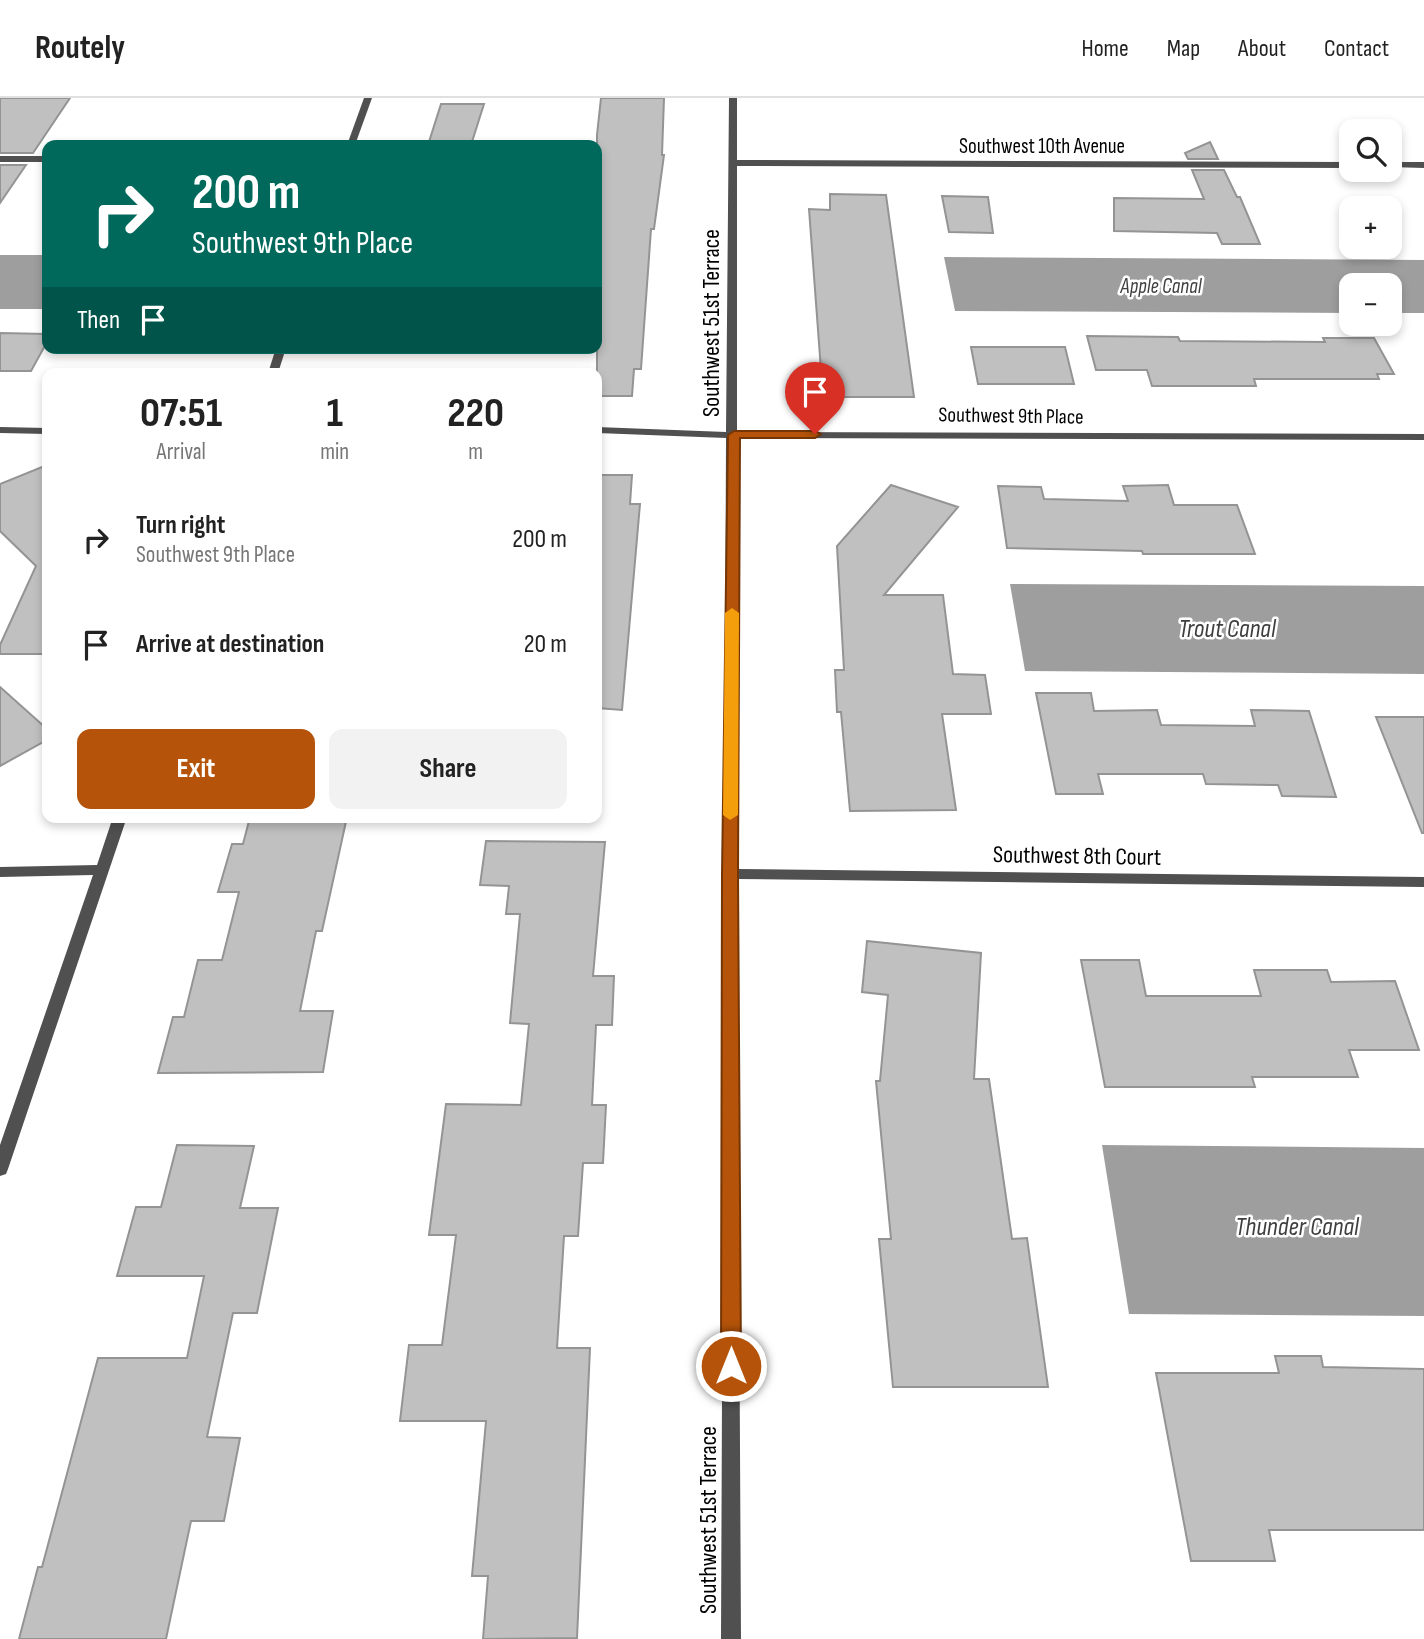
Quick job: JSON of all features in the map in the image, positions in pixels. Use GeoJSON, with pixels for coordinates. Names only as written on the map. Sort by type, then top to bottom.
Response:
{"type":"FeatureCollection","features":[{"type":"Feature","properties":{"kind":"street"},"geometry":{"type":"LineString","coordinates":[[353,140],[368,98]]}},
{"type":"Feature","properties":{"kind":"street","name":"Southwest 51st Terrace"},"geometry":{"type":"LineString","coordinates":[[732,1639],[730,874],[734,435],[733,98]]}},
{"type":"Feature","properties":{"kind":"street"},"geometry":{"type":"LineString","coordinates":[[0,159],[42,159]]}},
{"type":"Feature","properties":{"kind":"street","name":"Southwest 10th Avenue"},"geometry":{"type":"LineString","coordinates":[[733,163],[1339,164]]}},
{"type":"Feature","properties":{"kind":"street"},"geometry":{"type":"LineString","coordinates":[[1402,165],[1424,165]]}},
{"type":"Feature","properties":{"kind":"street"},"geometry":{"type":"LineString","coordinates":[[0,430],[42,431]]}},
{"type":"Feature","properties":{"kind":"street","name":"Southwest 9th Place"},"geometry":{"type":"LineString","coordinates":[[602,430],[734,435],[1424,437]]}},
{"type":"Feature","properties":{"kind":"street"},"geometry":{"type":"LineString","coordinates":[[0,1169],[118,823]]}},
{"type":"Feature","properties":{"kind":"street"},"geometry":{"type":"LineString","coordinates":[[0,872],[101,870]]}},
{"type":"Feature","properties":{"kind":"street","name":"Southwest 8th Court"},"geometry":{"type":"LineString","coordinates":[[730,874],[1424,882]]}},
{"type":"Feature","properties":{"kind":"water"},"geometry":{"type":"Polygon","coordinates":[[[0,255],[42,255],[42,309],[0,309],[0,255]]]}},
{"type":"Feature","properties":{"kind":"water","name":"Apple Canal"},"geometry":{"type":"Polygon","coordinates":[[[944,257],[1424,260],[1424,313],[1402,313],[1402,273],[1339,273],[1339,313],[955,311],[944,257]]]}},
{"type":"Feature","properties":{"kind":"water","name":"Trout Canal"},"geometry":{"type":"Polygon","coordinates":[[[1010,584],[1424,586],[1424,674],[1025,671],[1010,584]]]}},
{"type":"Feature","properties":{"kind":"water","name":"Thunder Canal"},"geometry":{"type":"Polygon","coordinates":[[[1102,1145],[1424,1148],[1424,1316],[1129,1314],[1102,1145]]]}},
{"type":"Feature","properties":{"kind":"building"},"geometry":{"type":"Polygon","coordinates":[[[0,98],[70,98],[33,153],[0,153],[0,98]]]}},
{"type":"Feature","properties":{"kind":"building"},"geometry":{"type":"Polygon","coordinates":[[[601,98],[664,98],[664,155],[654,229],[651,229],[641,369],[634,369],[632,396],[602,396],[602,368],[597,368],[597,354],[602,354],[602,140],[597,140],[601,98]]]}},
{"type":"Feature","properties":{"kind":"building"},"geometry":{"type":"Polygon","coordinates":[[[441,104],[484,104],[473,140],[430,140],[441,104]]]}},
{"type":"Feature","properties":{"kind":"building"},"geometry":{"type":"Polygon","coordinates":[[[1210,142],[1218,159],[1188,159],[1185,153],[1210,142]]]}},
{"type":"Feature","properties":{"kind":"building"},"geometry":{"type":"Polygon","coordinates":[[[0,165],[26,165],[0,203],[0,165]]]}},
{"type":"Feature","properties":{"kind":"building"},"geometry":{"type":"Polygon","coordinates":[[[1192,170],[1224,170],[1237,197],[1240,197],[1260,244],[1222,244],[1217,233],[1114,231],[1114,198],[1204,199],[1192,170]]]}},
{"type":"Feature","properties":{"kind":"building"},"geometry":{"type":"Polygon","coordinates":[[[830,194],[886,195],[914,397],[823,397],[809,209],[830,210],[830,194]]]}},
{"type":"Feature","properties":{"kind":"building"},"geometry":{"type":"Polygon","coordinates":[[[942,196],[988,197],[993,233],[949,232],[942,196]]]}},
{"type":"Feature","properties":{"kind":"building"},"geometry":{"type":"Polygon","coordinates":[[[0,333],[42,334],[42,351],[31,371],[0,371],[0,333]]]}},
{"type":"Feature","properties":{"kind":"building"},"geometry":{"type":"Polygon","coordinates":[[[1087,336],[1178,337],[1180,341],[1325,342],[1323,338],[1374,338],[1394,374],[1377,374],[1379,379],[1254,379],[1256,386],[1152,386],[1147,370],[1096,370],[1087,336]]]}},
{"type":"Feature","properties":{"kind":"building"},"geometry":{"type":"Polygon","coordinates":[[[971,347],[1065,347],[1074,384],[978,384],[971,347]]]}},
{"type":"Feature","properties":{"kind":"building"},"geometry":{"type":"Polygon","coordinates":[[[42,467],[42,654],[0,654],[0,645],[36,566],[0,531],[0,484],[42,467]]]}},
{"type":"Feature","properties":{"kind":"building"},"geometry":{"type":"Polygon","coordinates":[[[602,475],[632,475],[630,504],[640,504],[622,710],[602,708],[602,475]]]}},
{"type":"Feature","properties":{"kind":"building"},"geometry":{"type":"Polygon","coordinates":[[[891,485],[958,507],[884,595],[943,595],[953,674],[985,675],[991,714],[942,714],[956,810],[850,811],[841,712],[837,712],[835,670],[844,670],[837,546],[891,485]]]}},
{"type":"Feature","properties":{"kind":"building"},"geometry":{"type":"Polygon","coordinates":[[[1168,485],[1174,505],[1237,505],[1255,554],[1143,554],[1142,551],[1007,548],[998,486],[1041,487],[1044,499],[1128,501],[1123,486],[1168,485]]]}},
{"type":"Feature","properties":{"kind":"building"},"geometry":{"type":"Polygon","coordinates":[[[0,687],[42,725],[42,743],[0,766],[0,687]]]}},
{"type":"Feature","properties":{"kind":"building"},"geometry":{"type":"Polygon","coordinates":[[[1036,693],[1091,693],[1094,711],[1157,710],[1161,725],[1255,726],[1251,710],[1309,711],[1336,797],[1282,796],[1278,785],[1206,784],[1203,774],[1098,774],[1103,794],[1056,794],[1036,693]]]}},
{"type":"Feature","properties":{"kind":"building"},"geometry":{"type":"Polygon","coordinates":[[[1376,717],[1424,717],[1424,833],[1422,833],[1376,717]]]}},
{"type":"Feature","properties":{"kind":"building"},"geometry":{"type":"Polygon","coordinates":[[[248,823],[346,823],[322,931],[316,931],[300,1011],[333,1011],[323,1072],[158,1073],[173,1017],[184,1017],[198,960],[222,960],[239,892],[218,892],[232,844],[243,844],[248,823]]]}},
{"type":"Feature","properties":{"kind":"building"},"geometry":{"type":"Polygon","coordinates":[[[486,841],[605,842],[593,976],[614,976],[612,1025],[596,1025],[592,1105],[606,1105],[603,1163],[583,1163],[578,1236],[564,1236],[557,1348],[590,1348],[577,1638],[483,1639],[488,1576],[472,1576],[486,1421],[400,1421],[409,1345],[442,1345],[456,1235],[429,1235],[446,1104],[521,1105],[529,1024],[510,1023],[520,914],[506,914],[509,886],[480,885],[486,841]]]}},
{"type":"Feature","properties":{"kind":"building"},"geometry":{"type":"Polygon","coordinates":[[[867,941],[981,953],[974,1079],[989,1079],[1012,1239],[1027,1238],[1048,1387],[893,1387],[879,1239],[891,1239],[876,1081],[880,1081],[888,995],[862,992],[867,941]]]}},
{"type":"Feature","properties":{"kind":"building"},"geometry":{"type":"Polygon","coordinates":[[[1081,960],[1139,960],[1146,996],[1261,996],[1254,970],[1327,970],[1331,982],[1395,981],[1419,1050],[1349,1050],[1358,1077],[1252,1077],[1255,1087],[1105,1087],[1081,960]]]}},
{"type":"Feature","properties":{"kind":"building"},"geometry":{"type":"Polygon","coordinates":[[[177,1145],[254,1146],[240,1208],[278,1208],[257,1313],[233,1313],[207,1437],[240,1438],[224,1521],[191,1521],[166,1639],[19,1639],[38,1567],[42,1567],[98,1358],[187,1358],[204,1276],[117,1276],[136,1207],[161,1207],[177,1145]]]}},
{"type":"Feature","properties":{"kind":"building"},"geometry":{"type":"Polygon","coordinates":[[[1275,1356],[1321,1356],[1323,1367],[1424,1369],[1424,1530],[1269,1530],[1275,1561],[1191,1561],[1156,1373],[1279,1373],[1275,1356]]]}},
{"type":"Feature","properties":{"kind":"slow traffic"},"geometry":{"type":"LineString","coordinates":[[730,815],[732,613]]}},
{"type":"Feature","properties":{"kind":"route"},"geometry":{"type":"LineString","coordinates":[[731,1366],[730,874],[734,435],[815,434]]}}]}
